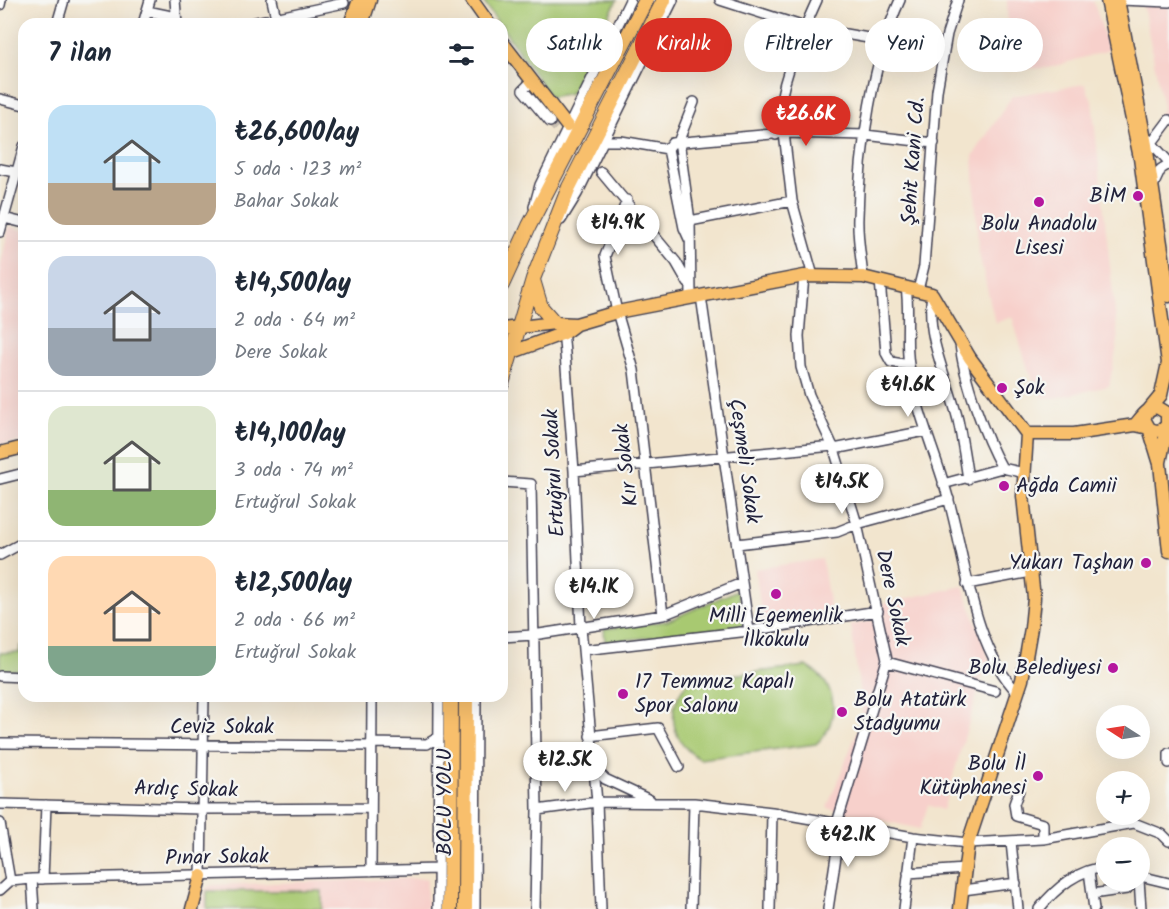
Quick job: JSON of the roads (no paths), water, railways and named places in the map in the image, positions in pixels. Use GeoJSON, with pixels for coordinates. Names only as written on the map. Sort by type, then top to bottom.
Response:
{"type":"FeatureCollection","features":[{"type":"Feature","properties":{"kind":"highway"},"geometry":{"type":"LineString","coordinates":[[508,261],[529,226],[646,0]]}},
{"type":"Feature","properties":{"kind":"highway"},"geometry":{"type":"LineString","coordinates":[[508,349],[532,279],[569,188],[664,0]]}},
{"type":"Feature","properties":{"kind":"highway"},"geometry":{"type":"LineString","coordinates":[[532,279],[541,307],[560,326]]}},
{"type":"Feature","properties":{"kind":"highway"},"geometry":{"type":"LineString","coordinates":[[450,909],[451,702]]}},
{"type":"Feature","properties":{"kind":"highway","name":"BOLU YOLU"},"geometry":{"type":"LineString","coordinates":[[465,909],[466,702]]}},
{"type":"Feature","properties":{"kind":"main road"},"geometry":{"type":"LineString","coordinates":[[352,18],[359,0]]}},
{"type":"Feature","properties":{"kind":"main road"},"geometry":{"type":"LineString","coordinates":[[364,18],[370,0]]}},
{"type":"Feature","properties":{"kind":"main road"},"geometry":{"type":"LineString","coordinates":[[472,0],[485,18]]}},
{"type":"Feature","properties":{"kind":"main road"},"geometry":{"type":"LineString","coordinates":[[1107,0],[1144,138]]}},
{"type":"Feature","properties":{"kind":"main road"},"geometry":{"type":"LineString","coordinates":[[1119,0],[1144,138],[1144,158],[1168,363],[1161,395],[1135,425]]}},
{"type":"Feature","properties":{"kind":"main road"},"geometry":{"type":"LineString","coordinates":[[508,50],[567,126]]}},
{"type":"Feature","properties":{"kind":"main road"},"geometry":{"type":"LineString","coordinates":[[1144,158],[1153,189],[1169,296]]}},
{"type":"Feature","properties":{"kind":"main road"},"geometry":{"type":"LineString","coordinates":[[508,328],[576,324],[694,293],[808,276],[863,277],[932,294],[960,342],[1027,434],[1023,496],[1034,597],[1018,693],[968,843],[960,909]]}},
{"type":"Feature","properties":{"kind":"main road"},"geometry":{"type":"LineString","coordinates":[[508,353],[560,326]]}},
{"type":"Feature","properties":{"kind":"main road"},"geometry":{"type":"LineString","coordinates":[[1027,434],[1053,436],[1135,425],[1149,428],[1159,431],[1165,428],[1168,421],[1167,413],[1161,408],[1153,408],[1147,412],[1144,419],[1149,428],[1163,466]]}},
{"type":"Feature","properties":{"kind":"main road"},"geometry":{"type":"LineString","coordinates":[[1169,417],[1163,466],[1169,551]]}},
{"type":"Feature","properties":{"kind":"main road"},"geometry":{"type":"LineString","coordinates":[[0,453],[18,448]]}},
{"type":"Feature","properties":{"kind":"main road"},"geometry":{"type":"LineString","coordinates":[[0,461],[18,457]]}},
{"type":"Feature","properties":{"kind":"main road"},"geometry":{"type":"LineString","coordinates":[[192,909],[201,876]]}},
{"type":"Feature","properties":{"kind":"street"},"geometry":{"type":"LineString","coordinates":[[0,5],[1,0]]}},
{"type":"Feature","properties":{"kind":"street"},"geometry":{"type":"LineString","coordinates":[[59,18],[64,0]]}},
{"type":"Feature","properties":{"kind":"street"},"geometry":{"type":"LineString","coordinates":[[145,18],[150,0]]}},
{"type":"Feature","properties":{"kind":"street"},"geometry":{"type":"LineString","coordinates":[[175,0],[176,18]]}},
{"type":"Feature","properties":{"kind":"street"},"geometry":{"type":"LineString","coordinates":[[272,0],[276,18],[343,2],[348,18]]}},
{"type":"Feature","properties":{"kind":"street"},"geometry":{"type":"LineString","coordinates":[[529,226],[540,185],[630,0]]}},
{"type":"Feature","properties":{"kind":"street"},"geometry":{"type":"LineString","coordinates":[[547,242],[577,194],[673,0]]}},
{"type":"Feature","properties":{"kind":"street"},"geometry":{"type":"LineString","coordinates":[[720,0],[740,3],[781,18]]}},
{"type":"Feature","properties":{"kind":"street"},"geometry":{"type":"LineString","coordinates":[[809,18],[817,0]]}},
{"type":"Feature","properties":{"kind":"street"},"geometry":{"type":"LineString","coordinates":[[893,18],[900,0]]}},
{"type":"Feature","properties":{"kind":"street","name":"Şehit Kani Cd."},"geometry":{"type":"LineString","coordinates":[[945,44],[958,0]]}},
{"type":"Feature","properties":{"kind":"street"},"geometry":{"type":"LineString","coordinates":[[1119,0],[1169,2]]}},
{"type":"Feature","properties":{"kind":"street"},"geometry":{"type":"LineString","coordinates":[[147,12],[166,18]]}},
{"type":"Feature","properties":{"kind":"street"},"geometry":{"type":"LineString","coordinates":[[787,72],[778,106],[780,134],[808,276]]}},
{"type":"Feature","properties":{"kind":"street"},"geometry":{"type":"LineString","coordinates":[[863,277],[858,218],[865,135],[878,72]]}},
{"type":"Feature","properties":{"kind":"street","name":"Şehit Kani Cd."},"geometry":{"type":"LineString","coordinates":[[940,72],[924,266],[912,289],[909,305],[909,365],[925,431],[949,499],[967,584],[998,669],[1018,693]]}},
{"type":"Feature","properties":{"kind":"street"},"geometry":{"type":"LineString","coordinates":[[531,82],[523,90],[550,122]]}},
{"type":"Feature","properties":{"kind":"street"},"geometry":{"type":"LineString","coordinates":[[0,99],[18,104]]}},
{"type":"Feature","properties":{"kind":"street"},"geometry":{"type":"LineString","coordinates":[[694,102],[679,140],[690,221],[689,258],[694,293]]}},
{"type":"Feature","properties":{"kind":"street"},"geometry":{"type":"LineString","coordinates":[[1169,120],[1144,138],[1169,162]]}},
{"type":"Feature","properties":{"kind":"street"},"geometry":{"type":"LineString","coordinates":[[689,239],[684,228],[668,149],[672,143],[679,140],[780,134],[865,135],[934,144]]}},
{"type":"Feature","properties":{"kind":"street"},"geometry":{"type":"LineString","coordinates":[[603,141],[621,141],[668,149]]}},
{"type":"Feature","properties":{"kind":"street"},"geometry":{"type":"LineString","coordinates":[[1144,158],[1159,158],[1169,162]]}},
{"type":"Feature","properties":{"kind":"street"},"geometry":{"type":"LineString","coordinates":[[1153,189],[1157,174],[1169,162]]}},
{"type":"Feature","properties":{"kind":"street"},"geometry":{"type":"LineString","coordinates":[[0,169],[16,172]]}},
{"type":"Feature","properties":{"kind":"street"},"geometry":{"type":"LineString","coordinates":[[0,229],[18,169]]}},
{"type":"Feature","properties":{"kind":"street"},"geometry":{"type":"LineString","coordinates":[[601,172],[627,200],[679,266],[694,293]]}},
{"type":"Feature","properties":{"kind":"street","name":"Kır Sokak"},"geometry":{"type":"LineString","coordinates":[[627,200],[605,256],[617,312],[634,370],[663,615]]}},
{"type":"Feature","properties":{"kind":"street"},"geometry":{"type":"LineString","coordinates":[[690,221],[792,201]]}},
{"type":"Feature","properties":{"kind":"street"},"geometry":{"type":"LineString","coordinates":[[4,218],[18,222]]}},
{"type":"Feature","properties":{"kind":"street"},"geometry":{"type":"LineString","coordinates":[[679,266],[689,258]]}},
{"type":"Feature","properties":{"kind":"street","name":"Dere Sokak"},"geometry":{"type":"LineString","coordinates":[[808,276],[799,336],[801,367],[809,395],[834,447],[857,524],[878,611],[886,662],[839,823],[828,909]]}},
{"type":"Feature","properties":{"kind":"street"},"geometry":{"type":"LineString","coordinates":[[880,280],[886,353],[891,362],[909,365]]}},
{"type":"Feature","properties":{"kind":"street","name":"Çeşmeli Sokak"},"geometry":{"type":"LineString","coordinates":[[694,293],[725,458],[749,632]]}},
{"type":"Feature","properties":{"kind":"street"},"geometry":{"type":"LineString","coordinates":[[932,294],[930,309],[942,370],[957,418],[968,479]]}},
{"type":"Feature","properties":{"kind":"street","name":"Ertuğrul Sokak"},"geometry":{"type":"LineString","coordinates":[[560,326],[574,471],[581,628],[597,802],[601,909]]}},
{"type":"Feature","properties":{"kind":"street"},"geometry":{"type":"LineString","coordinates":[[960,342],[963,365],[986,433],[1002,468]]}},
{"type":"Feature","properties":{"kind":"street"},"geometry":{"type":"LineString","coordinates":[[574,471],[834,447],[925,431]]}},
{"type":"Feature","properties":{"kind":"street"},"geometry":{"type":"LineString","coordinates":[[943,484],[1002,468],[1025,473]]}},
{"type":"Feature","properties":{"kind":"street"},"geometry":{"type":"LineString","coordinates":[[0,479],[18,474]]}},
{"type":"Feature","properties":{"kind":"street"},"geometry":{"type":"LineString","coordinates":[[508,482],[531,484],[537,810],[535,909]]}},
{"type":"Feature","properties":{"kind":"street"},"geometry":{"type":"LineString","coordinates":[[737,544],[837,532],[857,524],[949,499]]}},
{"type":"Feature","properties":{"kind":"street"},"geometry":{"type":"LineString","coordinates":[[0,555],[18,545]]}},
{"type":"Feature","properties":{"kind":"street"},"geometry":{"type":"LineString","coordinates":[[967,584],[1031,572]]}},
{"type":"Feature","properties":{"kind":"street"},"geometry":{"type":"LineString","coordinates":[[508,637],[533,635],[663,615],[742,583]]}},
{"type":"Feature","properties":{"kind":"street"},"geometry":{"type":"LineString","coordinates":[[583,650],[749,632],[878,611]]}},
{"type":"Feature","properties":{"kind":"street"},"geometry":{"type":"LineString","coordinates":[[886,662],[995,691]]}},
{"type":"Feature","properties":{"kind":"street"},"geometry":{"type":"LineString","coordinates":[[0,676],[18,676]]}},
{"type":"Feature","properties":{"kind":"street"},"geometry":{"type":"LineString","coordinates":[[201,876],[204,702]]}},
{"type":"Feature","properties":{"kind":"street"},"geometry":{"type":"LineString","coordinates":[[371,871],[372,702]]}},
{"type":"Feature","properties":{"kind":"street"},"geometry":{"type":"LineString","coordinates":[[438,909],[439,702]]}},
{"type":"Feature","properties":{"kind":"street"},"geometry":{"type":"LineString","coordinates":[[475,909],[476,702]]}},
{"type":"Feature","properties":{"kind":"street"},"geometry":{"type":"LineString","coordinates":[[590,736],[658,728],[679,767]]}},
{"type":"Feature","properties":{"kind":"street","name":"Ceviz Sokak"},"geometry":{"type":"LineString","coordinates":[[0,742],[371,745],[427,744],[439,737]]}},
{"type":"Feature","properties":{"kind":"street"},"geometry":{"type":"LineString","coordinates":[[1169,753],[1169,763]]}},
{"type":"Feature","properties":{"kind":"street"},"geometry":{"type":"LineString","coordinates":[[593,766],[613,783],[655,802]]}},
{"type":"Feature","properties":{"kind":"street"},"geometry":{"type":"LineString","coordinates":[[1019,790],[1014,804],[1016,816],[1043,824],[1044,839]]}},
{"type":"Feature","properties":{"kind":"street"},"geometry":{"type":"LineString","coordinates":[[537,810],[597,802],[694,803],[772,812],[913,837],[968,843],[1044,839],[1134,823],[1162,834],[1169,841]]}},
{"type":"Feature","properties":{"kind":"street"},"geometry":{"type":"LineString","coordinates":[[691,909],[694,803]]}},
{"type":"Feature","properties":{"kind":"street","name":"Ardıç Sokak"},"geometry":{"type":"LineString","coordinates":[[0,804],[202,809],[371,808]]}},
{"type":"Feature","properties":{"kind":"street"},"geometry":{"type":"LineString","coordinates":[[43,879],[46,805]]}},
{"type":"Feature","properties":{"kind":"street"},"geometry":{"type":"LineString","coordinates":[[770,909],[772,812]]}},
{"type":"Feature","properties":{"kind":"street"},"geometry":{"type":"LineString","coordinates":[[0,823],[10,881],[0,890]]}},
{"type":"Feature","properties":{"kind":"street"},"geometry":{"type":"LineString","coordinates":[[904,909],[913,837]]}},
{"type":"Feature","properties":{"kind":"street"},"geometry":{"type":"LineString","coordinates":[[1011,842],[1018,909]]}},
{"type":"Feature","properties":{"kind":"street","name":"Pınar Sokak"},"geometry":{"type":"LineString","coordinates":[[10,881],[438,869]]}},
{"type":"Feature","properties":{"kind":"street"},"geometry":{"type":"LineString","coordinates":[[908,873],[964,869]]}},
{"type":"Feature","properties":{"kind":"street"},"geometry":{"type":"LineString","coordinates":[[1039,909],[1068,881],[1096,870]]}},
{"type":"Feature","properties":{"kind":"street"},"geometry":{"type":"LineString","coordinates":[[1089,871],[1094,909]]}},
{"type":"Feature","properties":{"kind":"street"},"geometry":{"type":"LineString","coordinates":[[1150,878],[1169,882]]}},
{"type":"Feature","properties":{"kind":"street"},"geometry":{"type":"LineString","coordinates":[[32,879],[34,909]]}},
{"type":"Feature","properties":{"kind":"street"},"geometry":{"type":"LineString","coordinates":[[963,890],[1016,883]]}},
{"type":"Feature","properties":{"kind":"street"},"geometry":{"type":"LineString","coordinates":[[1092,894],[1113,891]]}},
{"type":"Feature","properties":{"kind":"street"},"geometry":{"type":"LineString","coordinates":[[1140,891],[1141,909]]}},
{"type":"Feature","properties":{"kind":"tunnel"},"geometry":{"type":"LineString","coordinates":[[550,122],[601,172]]}},
{"type":"Feature","properties":{"kind":"place","name":"BİM"},"geometry":{"type":"Point","coordinates":[1138,196]}},
{"type":"Feature","properties":{"kind":"place","name":"Bolu Anadolu Lisesi"},"geometry":{"type":"Point","coordinates":[1039,202]}},
{"type":"Feature","properties":{"kind":"place","name":"Şok"},"geometry":{"type":"Point","coordinates":[1002,388]}},
{"type":"Feature","properties":{"kind":"place","name":"Ağda Camii"},"geometry":{"type":"Point","coordinates":[1004,486]}},
{"type":"Feature","properties":{"kind":"place","name":"Yukarı Taşhan"},"geometry":{"type":"Point","coordinates":[1146,563]}},
{"type":"Feature","properties":{"kind":"place","name":"Milli Egemenlik İlkokulu"},"geometry":{"type":"Point","coordinates":[776,594]}},
{"type":"Feature","properties":{"kind":"place","name":"Bolu Belediyesi"},"geometry":{"type":"Point","coordinates":[1113,668]}},
{"type":"Feature","properties":{"kind":"place","name":"17 Temmuz Kapalı Spor Salonu"},"geometry":{"type":"Point","coordinates":[623,694]}},
{"type":"Feature","properties":{"kind":"place","name":"Bolu Atatürk Stadyumu"},"geometry":{"type":"Point","coordinates":[842,712]}},
{"type":"Feature","properties":{"kind":"place","name":"Bolu İl Kütüphanesi"},"geometry":{"type":"Point","coordinates":[1038,776]}}]}
